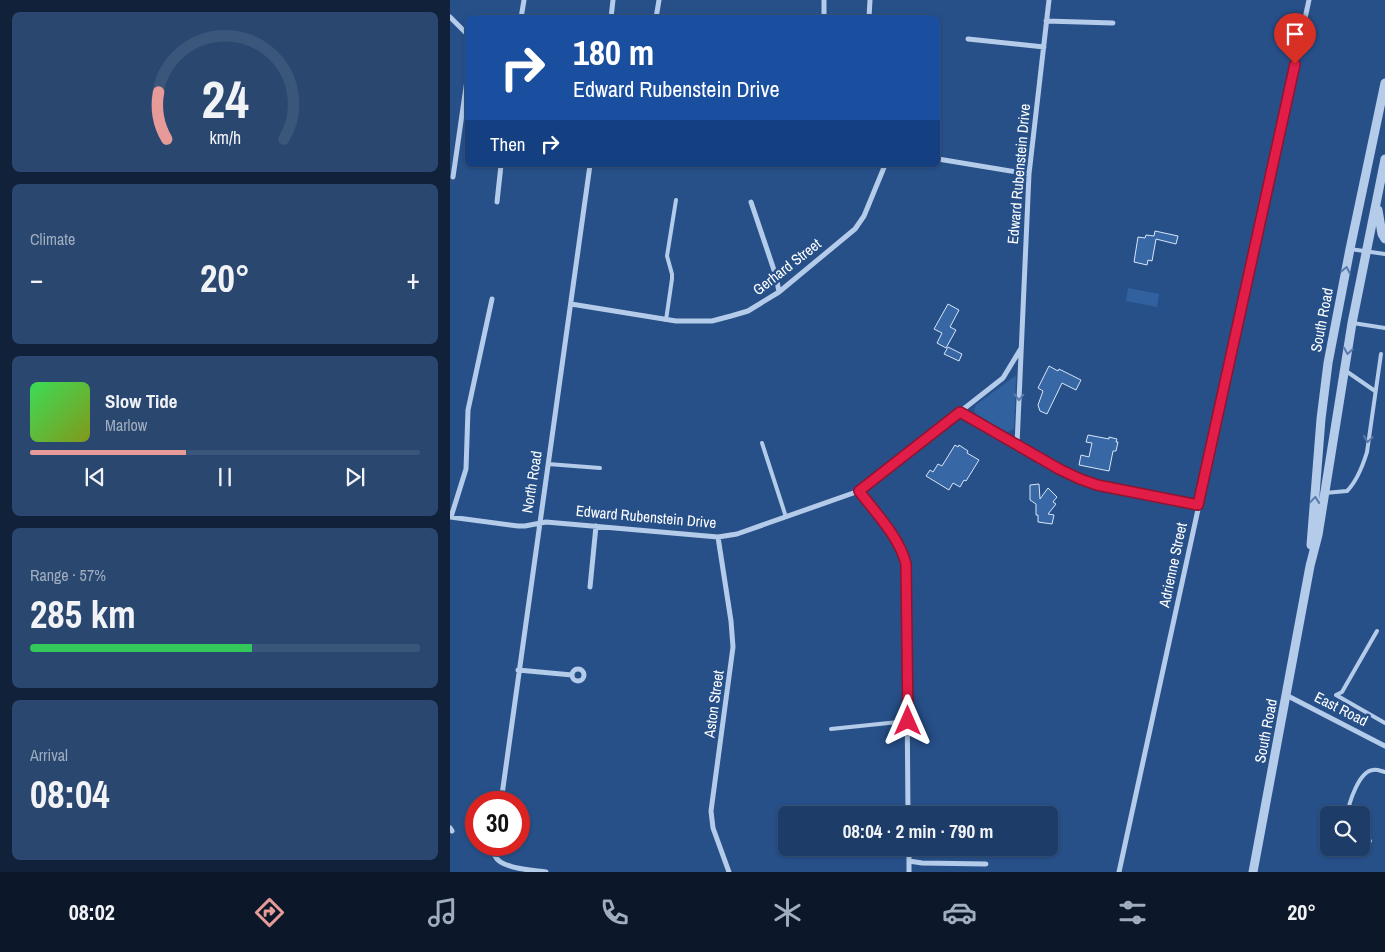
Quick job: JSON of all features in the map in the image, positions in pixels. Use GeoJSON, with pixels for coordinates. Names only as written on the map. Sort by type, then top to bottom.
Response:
{"type":"FeatureCollection","features":[{"type":"Feature","properties":{"kind":"street"},"geometry":{"type":"LineString","coordinates":[[522,15],[524,0]]}},
{"type":"Feature","properties":{"kind":"street"},"geometry":{"type":"LineString","coordinates":[[611,15],[613,0]]}},
{"type":"Feature","properties":{"kind":"street"},"geometry":{"type":"LineString","coordinates":[[656,15],[659,0]]}},
{"type":"Feature","properties":{"kind":"street"},"geometry":{"type":"LineString","coordinates":[[824,0],[824,15]]}},
{"type":"Feature","properties":{"kind":"street"},"geometry":{"type":"LineString","coordinates":[[869,15],[870,0]]}},
{"type":"Feature","properties":{"kind":"street","name":"Edward Rubenstein Drive"},"geometry":{"type":"LineString","coordinates":[[1017,445],[1029,174],[1049,0]]}},
{"type":"Feature","properties":{"kind":"street","name":"Adrienne Street"},"geometry":{"type":"LineString","coordinates":[[1119,872],[1309,0]]}},
{"type":"Feature","properties":{"kind":"street"},"geometry":{"type":"LineString","coordinates":[[450,17],[465,32]]}},
{"type":"Feature","properties":{"kind":"street"},"geometry":{"type":"LineString","coordinates":[[1046,21],[1113,23]]}},
{"type":"Feature","properties":{"kind":"street"},"geometry":{"type":"LineString","coordinates":[[968,39],[1044,47]]}},
{"type":"Feature","properties":{"kind":"street","name":"South Road"},"geometry":{"type":"LineString","coordinates":[[1310,566],[1321,419],[1328,363],[1385,83]]}},
{"type":"Feature","properties":{"kind":"street"},"geometry":{"type":"LineString","coordinates":[[452,178],[465,93]]}},
{"type":"Feature","properties":{"kind":"street"},"geometry":{"type":"LineString","coordinates":[[940,159],[1029,174]]}},
{"type":"Feature","properties":{"kind":"street","name":"South Road"},"geometry":{"type":"LineString","coordinates":[[1253,872],[1310,566],[1318,535],[1352,323],[1385,159]]}},
{"type":"Feature","properties":{"kind":"street"},"geometry":{"type":"LineString","coordinates":[[497,202],[501,167]]}},
{"type":"Feature","properties":{"kind":"street","name":"North Road"},"geometry":{"type":"LineString","coordinates":[[502,791],[538,523],[572,304],[590,167]]}},
{"type":"Feature","properties":{"kind":"street","name":"Gerhard Street"},"geometry":{"type":"LineString","coordinates":[[572,304],[666,320],[697,322],[712,321],[748,311],[779,292],[860,223],[884,167]]}},
{"type":"Feature","properties":{"kind":"street"},"geometry":{"type":"LineString","coordinates":[[751,202],[776,276],[779,292]]}},
{"type":"Feature","properties":{"kind":"street"},"geometry":{"type":"LineString","coordinates":[[1377,205],[1382,234],[1385,239]]}},
{"type":"Feature","properties":{"kind":"street"},"geometry":{"type":"LineString","coordinates":[[450,517],[466,469],[468,410],[492,299]]}},
{"type":"Feature","properties":{"kind":"street","name":"Edward Rubenstein Drive"},"geometry":{"type":"LineString","coordinates":[[450,517],[518,526],[555,522],[718,537],[737,534],[859,491],[1003,378],[1020,350]]}},
{"type":"Feature","properties":{"kind":"street"},"geometry":{"type":"LineString","coordinates":[[960,412],[1059,469],[1097,485],[1198,505]]}},
{"type":"Feature","properties":{"kind":"street"},"geometry":{"type":"LineString","coordinates":[[859,491],[898,544],[906,564],[908,806]]}},
{"type":"Feature","properties":{"kind":"street"},"geometry":{"type":"LineString","coordinates":[[590,588],[596,526]]}},
{"type":"Feature","properties":{"kind":"street","name":"Aston Street"},"geometry":{"type":"LineString","coordinates":[[718,537],[734,647],[711,821],[729,872]]}},
{"type":"Feature","properties":{"kind":"street"},"geometry":{"type":"LineString","coordinates":[[518,670],[572,675]]}},
{"type":"Feature","properties":{"kind":"street","name":"East Road"},"geometry":{"type":"LineString","coordinates":[[1286,695],[1385,746]]}},
{"type":"Feature","properties":{"kind":"street"},"geometry":{"type":"LineString","coordinates":[[496,856],[497,860],[501,863],[546,872]]}},
{"type":"Feature","properties":{"kind":"street"},"geometry":{"type":"LineString","coordinates":[[909,856],[909,872]]}},
{"type":"Feature","properties":{"kind":"street"},"geometry":{"type":"LineString","coordinates":[[909,861],[986,864]]}},
{"type":"Feature","properties":{"kind":"lane"},"geometry":{"type":"LineString","coordinates":[[666,320],[672,279],[667,256],[676,200]]}},
{"type":"Feature","properties":{"kind":"lane"},"geometry":{"type":"LineString","coordinates":[[1350,249],[1385,254]]}},
{"type":"Feature","properties":{"kind":"lane"},"geometry":{"type":"LineString","coordinates":[[1352,323],[1385,328]]}},
{"type":"Feature","properties":{"kind":"lane"},"geometry":{"type":"LineString","coordinates":[[1325,493],[1347,491],[1354,482],[1367,452],[1381,354]]}},
{"type":"Feature","properties":{"kind":"lane"},"geometry":{"type":"LineString","coordinates":[[1344,370],[1375,391]]}},
{"type":"Feature","properties":{"kind":"lane"},"geometry":{"type":"LineString","coordinates":[[762,443],[786,517]]}},
{"type":"Feature","properties":{"kind":"lane"},"geometry":{"type":"LineString","coordinates":[[547,464],[600,468]]}},
{"type":"Feature","properties":{"kind":"lane"},"geometry":{"type":"LineString","coordinates":[[1377,631],[1342,692],[1336,695],[1385,723]]}},
{"type":"Feature","properties":{"kind":"lane"},"geometry":{"type":"LineString","coordinates":[[831,729],[908,721]]}},
{"type":"Feature","properties":{"kind":"lane"},"geometry":{"type":"LineString","coordinates":[[1349,806],[1350,800],[1362,777],[1367,772],[1373,769],[1385,772]]}},
{"type":"Feature","properties":{"kind":"shaded area"},"geometry":{"type":"Polygon","coordinates":[[[1128,288],[1159,294],[1157,307],[1126,301],[1128,288]]]}},
{"type":"Feature","properties":{"kind":"shaded area"},"geometry":{"type":"Polygon","coordinates":[[[1015,376],[1014,428],[1007,432],[976,414],[974,410],[976,405],[1015,376]]]}},
{"type":"Feature","properties":{"kind":"building"},"geometry":{"type":"Polygon","coordinates":[[[1155,231],[1178,236],[1176,244],[1156,239],[1152,261],[1148,260],[1147,265],[1134,262],[1138,237],[1154,236],[1155,231]]]}},
{"type":"Feature","properties":{"kind":"building"},"geometry":{"type":"Polygon","coordinates":[[[948,304],[959,310],[950,327],[956,330],[946,348],[937,343],[942,333],[934,329],[948,304]]]}},
{"type":"Feature","properties":{"kind":"building"},"geometry":{"type":"Polygon","coordinates":[[[948,347],[962,354],[959,361],[944,354],[948,347]]]}},
{"type":"Feature","properties":{"kind":"building"},"geometry":{"type":"Polygon","coordinates":[[[1049,366],[1081,380],[1076,390],[1062,383],[1047,414],[1040,411],[1038,405],[1043,391],[1038,388],[1049,366]]]}},
{"type":"Feature","properties":{"kind":"building"},"geometry":{"type":"Polygon","coordinates":[[[1088,435],[1117,439],[1116,451],[1113,451],[1109,471],[1079,465],[1081,455],[1089,457],[1092,443],[1086,442],[1088,435]]]}},
{"type":"Feature","properties":{"kind":"building"},"geometry":{"type":"Polygon","coordinates":[[[955,445],[958,447],[959,445],[968,451],[967,453],[979,460],[960,487],[953,483],[949,490],[926,476],[930,470],[933,472],[938,464],[942,466],[955,445]]]}},
{"type":"Feature","properties":{"kind":"building"},"geometry":{"type":"Polygon","coordinates":[[[1039,484],[1040,499],[1048,488],[1057,497],[1053,502],[1056,504],[1048,514],[1054,515],[1052,524],[1038,522],[1036,504],[1030,500],[1030,485],[1039,484]]]}},
{"type":"Feature","properties":{"kind":"route"},"geometry":{"type":"LineString","coordinates":[[908,721],[906,564],[898,544],[859,491],[960,412],[1059,469],[1080,479],[1097,485],[1198,505],[1295,64]]}}]}
